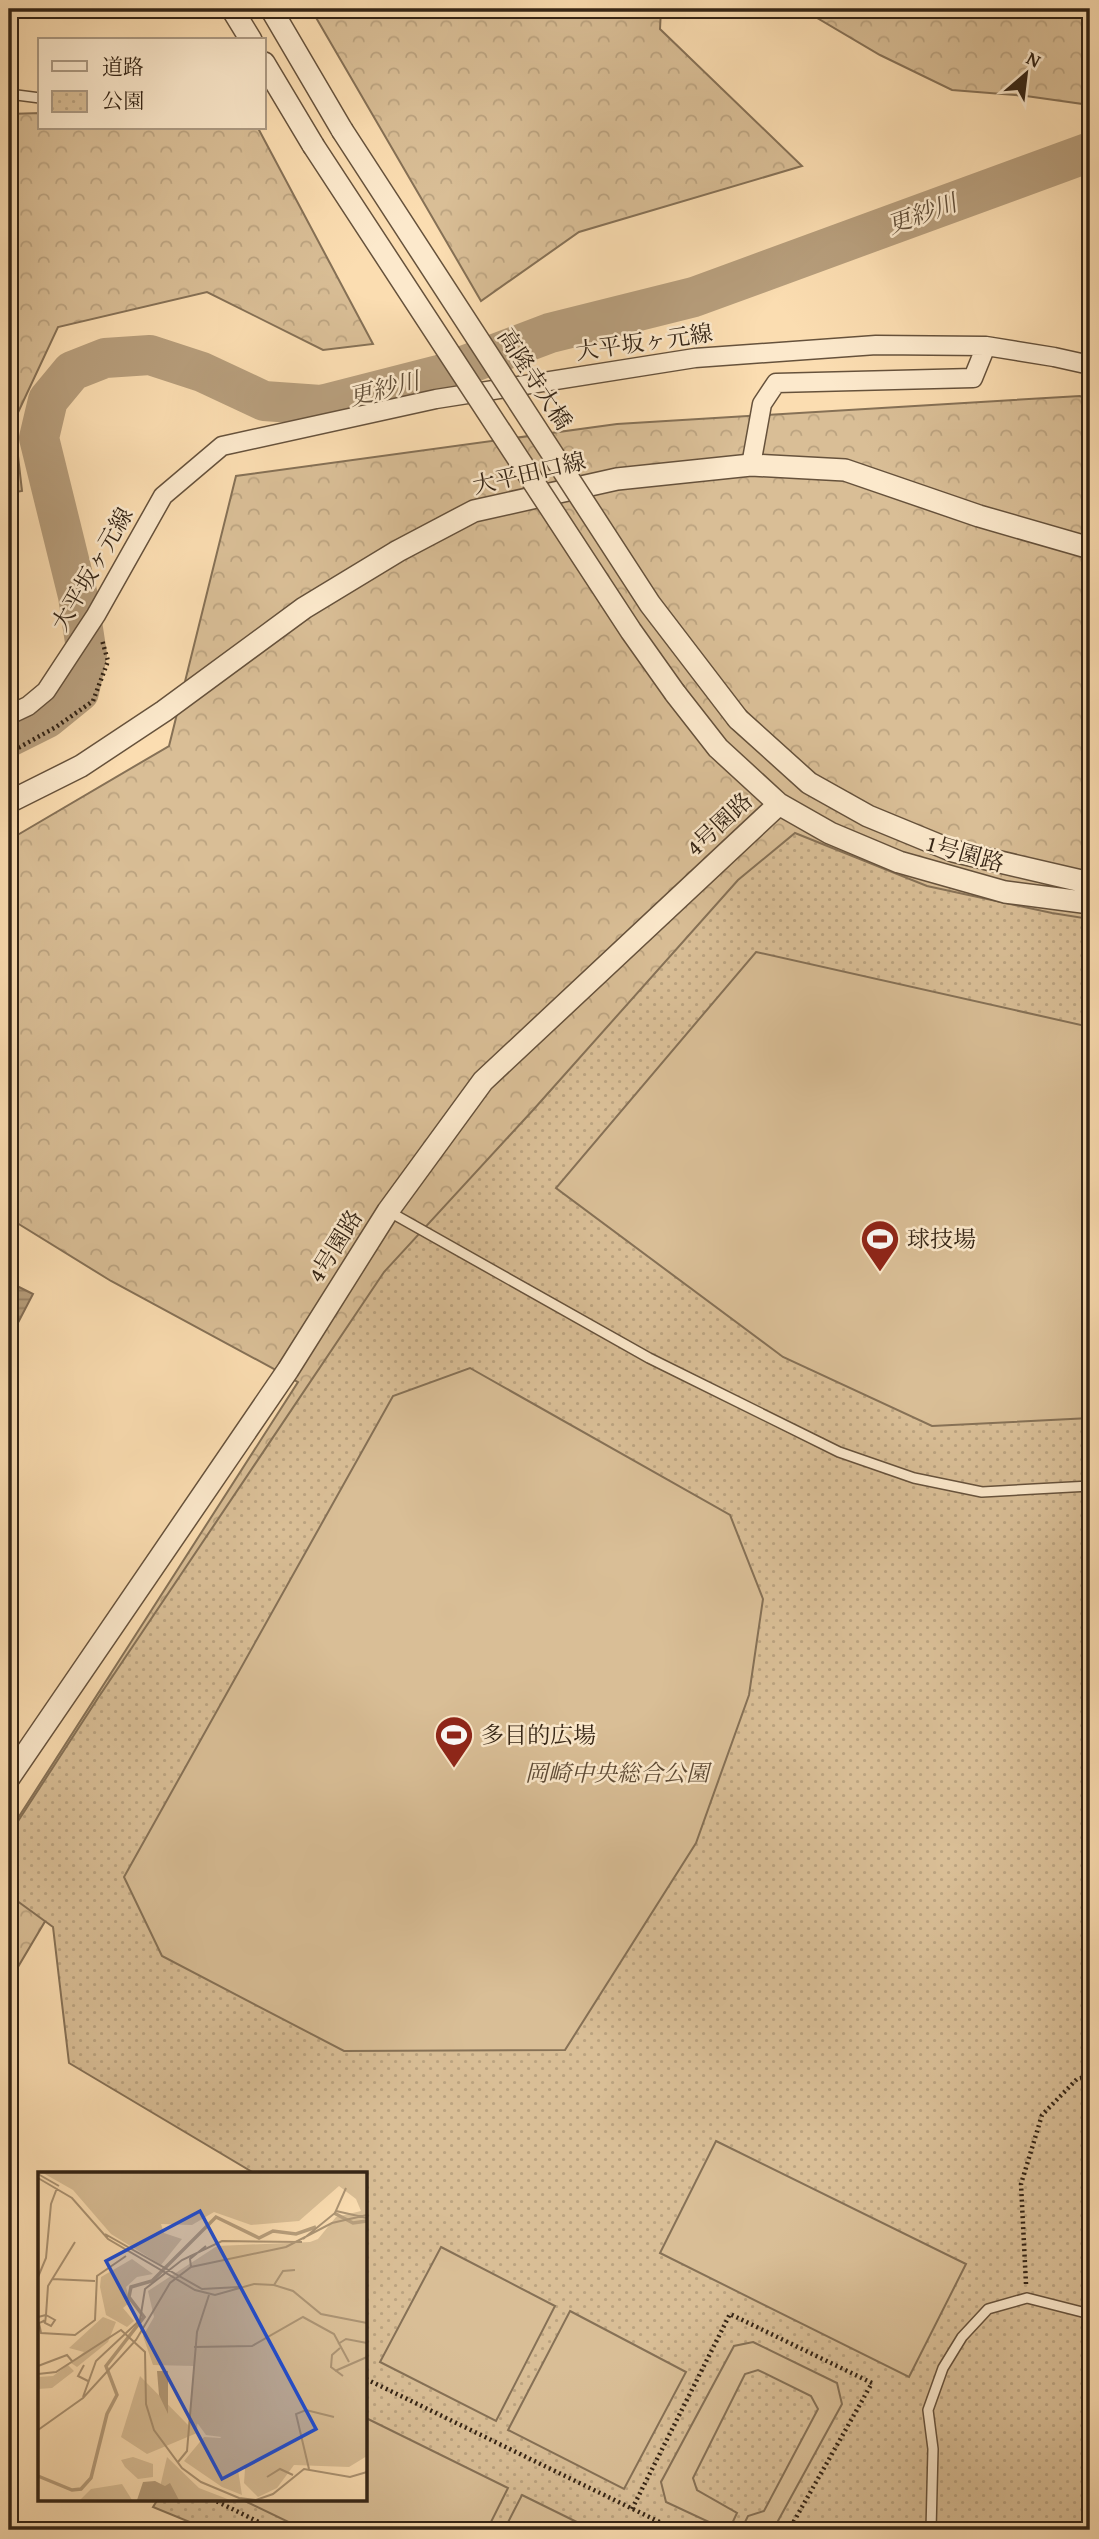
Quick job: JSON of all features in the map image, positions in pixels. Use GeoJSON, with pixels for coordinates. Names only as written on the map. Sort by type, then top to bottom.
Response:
{"type":"FeatureCollection","features":[{"type":"Feature","properties":{"kind":"street"},"geometry":{"type":"LineString","coordinates":[[232,9],[250,38]]}},
{"type":"Feature","properties":{"kind":"street","name":"高隆寺大橋"},"geometry":{"type":"LineString","coordinates":[[271,9],[342,131],[650,604],[738,719],[809,783],[868,816],[953,851],[1090,884]]}},
{"type":"Feature","properties":{"kind":"street","name":"1号園路"},"geometry":{"type":"LineString","coordinates":[[266,66],[313,145],[631,631],[718,748],[779,804],[830,833],[898,862],[1005,892],[1090,904]]}},
{"type":"Feature","properties":{"kind":"street","name":"大平坂ヶ元線"},"geometry":{"type":"LineString","coordinates":[[9,715],[28,706],[46,691],[96,615],[163,495],[222,446],[436,399],[695,358],[876,345],[986,346],[1090,365]]}},
{"type":"Feature","properties":{"kind":"street"},"geometry":{"type":"LineString","coordinates":[[751,465],[762,404],[776,383],[973,378],[986,346]]}},
{"type":"Feature","properties":{"kind":"street","name":"大平田口線"},"geometry":{"type":"LineString","coordinates":[[9,803],[81,766],[164,711],[304,608],[398,551],[474,511],[617,479],[751,465],[845,470],[979,516],[1090,548]]}},
{"type":"Feature","properties":{"kind":"street","name":"4号園路"},"geometry":{"type":"LineString","coordinates":[[9,1778],[288,1370],[388,1211],[483,1081],[779,804]]}},
{"type":"Feature","properties":{"kind":"lane"},"geometry":{"type":"LineString","coordinates":[[9,94],[38,98]]}},
{"type":"Feature","properties":{"kind":"lane"},"geometry":{"type":"LineString","coordinates":[[388,1211],[649,1357],[839,1452],[914,1478],[982,1492],[1090,1486]]}},
{"type":"Feature","properties":{"kind":"lane"},"geometry":{"type":"LineString","coordinates":[[931,2530],[933,2449],[928,2410],[943,2368],[962,2337],[989,2309],[1027,2298],[1090,2314]]}},
{"type":"Feature","properties":{"kind":"path"},"geometry":{"type":"LineString","coordinates":[[9,753],[56,727],[93,701],[107,661],[96,615]]}},
{"type":"Feature","properties":{"kind":"path"},"geometry":{"type":"LineString","coordinates":[[1027,2298],[1021,2185],[1042,2115],[1077,2079],[1090,2076]]}},
{"type":"Feature","properties":{"kind":"path"},"geometry":{"type":"LineString","coordinates":[[632,2509],[730,2314],[872,2382],[789,2530]]}},
{"type":"Feature","properties":{"kind":"path"},"geometry":{"type":"LineString","coordinates":[[368,2380],[676,2530]]}},
{"type":"Feature","properties":{"kind":"path"},"geometry":{"type":"LineString","coordinates":[[214,2500],[275,2530]]}},
{"type":"Feature","properties":{"kind":"green space"},"geometry":{"type":"Polygon","coordinates":[[[311,9],[661,9],[660,29],[802,166],[579,232],[481,301],[311,9]]]}},
{"type":"Feature","properties":{"kind":"green space"},"geometry":{"type":"Polygon","coordinates":[[[802,9],[1090,9],[1090,105],[952,90],[880,55],[802,9]]]}},
{"type":"Feature","properties":{"kind":"green space"},"geometry":{"type":"Polygon","coordinates":[[[38,113],[38,130],[259,130],[373,344],[323,350],[207,292],[58,327],[14,421],[22,491],[9,493],[9,114],[38,113]]]}},
{"type":"Feature","properties":{"kind":"green space"},"geometry":{"type":"Polygon","coordinates":[[[1080,396],[1090,402],[1090,1048],[148,1748],[9,1982],[9,1832],[298,1382],[111,1281],[9,1218],[9,840],[169,746],[236,476],[617,424],[1080,396]]]}},
{"type":"Feature","properties":{"kind":"green space","name":"岡崎中央総合公園"},"geometry":{"type":"Polygon","coordinates":[[[795,833],[927,886],[1090,919],[1090,2530],[209,2530],[153,2507],[157,2500],[368,2500],[368,2172],[252,2172],[69,2063],[53,1927],[9,1895],[9,1835],[384,1272],[738,880],[795,833]]]}},
{"type":"Feature","properties":{"kind":"green space","name":"球技場"},"geometry":{"type":"Polygon","coordinates":[[[756,952],[1090,1027],[1090,1418],[932,1426],[783,1357],[556,1188],[756,952]]]}},
{"type":"Feature","properties":{"kind":"green space","name":"多目的広場"},"geometry":{"type":"Polygon","coordinates":[[[470,1368],[730,1515],[763,1599],[749,1695],[696,1843],[565,2050],[344,2051],[162,1956],[124,1877],[393,1396],[470,1368]]]}},
{"type":"Feature","properties":{"kind":"green space"},"geometry":{"type":"Polygon","coordinates":[[[716,2141],[966,2264],[909,2377],[660,2253],[716,2141]]]}},
{"type":"Feature","properties":{"kind":"green space"},"geometry":{"type":"Polygon","coordinates":[[[441,2247],[555,2306],[496,2421],[380,2362],[441,2247]]]}},
{"type":"Feature","properties":{"kind":"green space"},"geometry":{"type":"Polygon","coordinates":[[[570,2311],[686,2372],[624,2489],[508,2430],[570,2311]]]}},
{"type":"Feature","properties":{"kind":"green space"},"geometry":{"type":"Polygon","coordinates":[[[753,2342],[837,2383],[842,2404],[773,2530],[741,2530],[748,2516],[764,2511],[818,2409],[811,2396],[758,2370],[745,2374],[693,2478],[697,2490],[737,2513],[729,2530],[726,2530],[666,2502],[661,2482],[734,2346],[753,2342]]]}},
{"type":"Feature","properties":{"kind":"green space"},"geometry":{"type":"Polygon","coordinates":[[[368,2419],[508,2488],[487,2530],[305,2530],[243,2500],[368,2500],[368,2419]]]}},
{"type":"Feature","properties":{"kind":"green space"},"geometry":{"type":"Polygon","coordinates":[[[522,2495],[593,2530],[504,2530],[522,2495]]]}},
{"type":"Feature","properties":{"kind":"shaded area"},"geometry":{"type":"Polygon","coordinates":[[[9,1282],[33,1294],[9,1340],[9,1282]]]}},
{"type":"Feature","properties":{"kind":"waterway","name":"更紗川"},"geometry":{"type":"LineString","coordinates":[[9,737],[47,718],[79,692],[87,655],[78,596],[39,438],[48,400],[72,371],[105,358],[150,355],[202,372],[264,401],[321,405],[442,374],[550,333],[694,297],[1090,152]]}},
{"type":"Feature","properties":{"kind":"place","name":"球技場"},"geometry":{"type":"Point","coordinates":[880,1273]}},
{"type":"Feature","properties":{"kind":"place","name":"多目的広場"},"geometry":{"type":"Point","coordinates":[454,1769]}}]}
